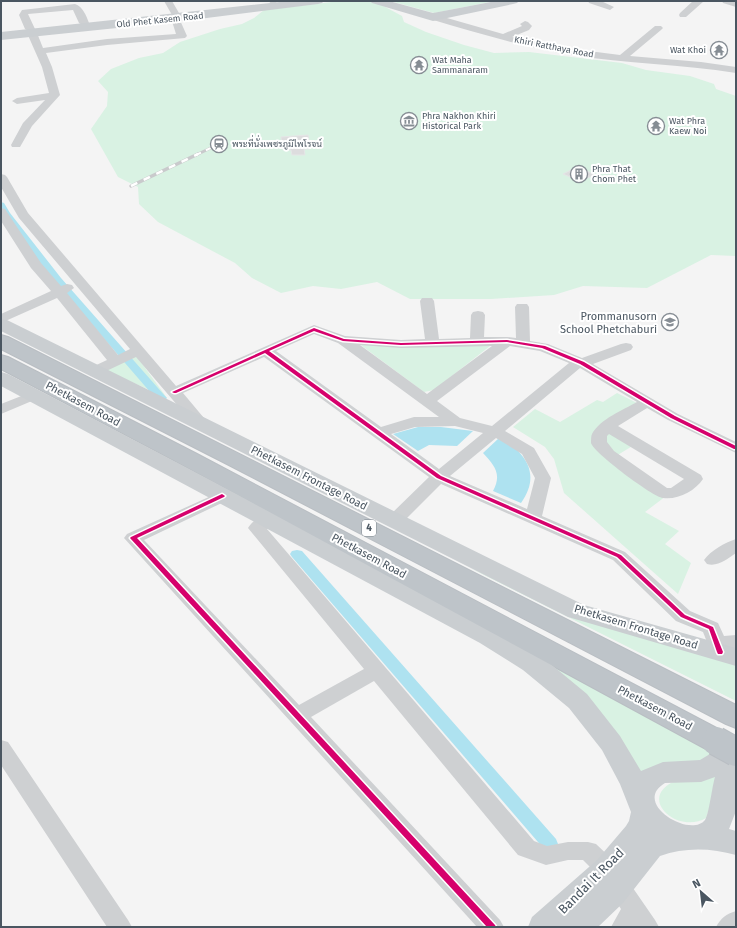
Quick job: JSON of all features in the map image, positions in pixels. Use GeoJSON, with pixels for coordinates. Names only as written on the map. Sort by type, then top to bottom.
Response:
{"type":"FeatureCollection","features":[{"type":"Feature","properties":{"kind":"highway","name":"Phetkasem Road"},"geometry":{"type":"LineString","coordinates":[[1,341],[233,458],[736,717]]}},
{"type":"Feature","properties":{"kind":"highway","name":"Phetkasem Road"},"geometry":{"type":"LineString","coordinates":[[1,361],[189,459],[729,747]]}},
{"type":"Feature","properties":{"kind":"highway"},"geometry":{"type":"LineString","coordinates":[[1,374],[189,459]]}},
{"type":"Feature","properties":{"kind":"main road","name":"Old Phet Kasem Road"},"geometry":{"type":"LineString","coordinates":[[1,32],[101,26],[276,1]]}},
{"type":"Feature","properties":{"kind":"main road","name":"Old Phet Kasem Road"},"geometry":{"type":"LineString","coordinates":[[1,36],[84,23],[175,16],[318,1]]}},
{"type":"Feature","properties":{"kind":"main road","name":"Khiri Ratthaya Road"},"geometry":{"type":"LineString","coordinates":[[376,1],[434,17]]}},
{"type":"Feature","properties":{"kind":"main road"},"geometry":{"type":"LineString","coordinates":[[434,17],[513,1]]}},
{"type":"Feature","properties":{"kind":"main road","name":"Phetkasem Frontage Road"},"geometry":{"type":"LineString","coordinates":[[1,324],[576,611],[727,648]]}},
{"type":"Feature","properties":{"kind":"main road"},"geometry":{"type":"LineString","coordinates":[[1,378],[489,637],[532,663],[578,701],[611,743],[633,782],[643,808],[650,820],[670,833],[682,836],[725,840],[736,843]]}},
{"type":"Feature","properties":{"kind":"main road","name":"Bandai It Road"},"geometry":{"type":"LineString","coordinates":[[621,898],[636,835],[643,823],[641,795],[644,786],[652,778],[662,773],[671,771],[703,770],[718,763],[729,747]]}},
{"type":"Feature","properties":{"kind":"main road"},"geometry":{"type":"LineString","coordinates":[[694,837],[710,832],[719,824],[723,811],[722,802],[725,785],[730,774],[736,767]]}},
{"type":"Feature","properties":{"kind":"main road","name":"Bandai It Road"},"geometry":{"type":"LineString","coordinates":[[543,927],[621,898],[650,847],[668,841],[694,837]]}},
{"type":"Feature","properties":{"kind":"main road","name":"Bandai It Road"},"geometry":{"type":"LineString","coordinates":[[577,927],[612,894],[621,898]]}},
{"type":"Feature","properties":{"kind":"street"},"geometry":{"type":"LineString","coordinates":[[40,51],[107,42],[182,36],[168,1]]}},
{"type":"Feature","properties":{"kind":"street"},"geometry":{"type":"LineString","coordinates":[[592,1],[610,7]]}},
{"type":"Feature","properties":{"kind":"street"},"geometry":{"type":"LineString","coordinates":[[683,15],[694,4],[700,1]]}},
{"type":"Feature","properties":{"kind":"street"},"geometry":{"type":"LineString","coordinates":[[726,1],[736,4]]}},
{"type":"Feature","properties":{"kind":"street"},"geometry":{"type":"LineString","coordinates":[[55,95],[47,67],[22,9],[75,7],[84,23]]}},
{"type":"Feature","properties":{"kind":"street","name":"Khiri Ratthaya Road"},"geometry":{"type":"LineString","coordinates":[[434,17],[504,37],[564,51],[736,70]]}},
{"type":"Feature","properties":{"kind":"street"},"geometry":{"type":"LineString","coordinates":[[504,37],[526,28],[527,26],[525,24]]}},
{"type":"Feature","properties":{"kind":"street"},"geometry":{"type":"LineString","coordinates":[[101,26],[107,42]]}},
{"type":"Feature","properties":{"kind":"street"},"geometry":{"type":"LineString","coordinates":[[623,57],[658,28]]}},
{"type":"Feature","properties":{"kind":"street"},"geometry":{"type":"LineString","coordinates":[[17,101],[55,95]]}},
{"type":"Feature","properties":{"kind":"street"},"geometry":{"type":"LineString","coordinates":[[16,145],[27,125],[55,95]]}},
{"type":"Feature","properties":{"kind":"street"},"geometry":{"type":"LineString","coordinates":[[1,177],[23,216],[136,351],[202,424]]}},
{"type":"Feature","properties":{"kind":"street"},"geometry":{"type":"LineString","coordinates":[[1,212],[36,265],[118,360]]}},
{"type":"Feature","properties":{"kind":"street"},"geometry":{"type":"LineString","coordinates":[[1,319],[79,282]]}},
{"type":"Feature","properties":{"kind":"street"},"geometry":{"type":"LineString","coordinates":[[427,301],[433,343]]}},
{"type":"Feature","properties":{"kind":"street"},"geometry":{"type":"LineString","coordinates":[[522,307],[523,344]]}},
{"type":"Feature","properties":{"kind":"street"},"geometry":{"type":"LineString","coordinates":[[477,342],[478,315]]}},
{"type":"Feature","properties":{"kind":"street"},"geometry":{"type":"LineString","coordinates":[[174,392],[314,329],[343,340],[455,421]]}},
{"type":"Feature","properties":{"kind":"street"},"geometry":{"type":"LineString","coordinates":[[343,340],[401,344],[507,341],[543,348],[580,362],[673,417],[736,448]]}},
{"type":"Feature","properties":{"kind":"street"},"geometry":{"type":"LineString","coordinates":[[428,401],[507,341]]}},
{"type":"Feature","properties":{"kind":"street"},"geometry":{"type":"LineString","coordinates":[[395,520],[439,477],[580,362],[626,347]]}},
{"type":"Feature","properties":{"kind":"street"},"geometry":{"type":"LineString","coordinates":[[266,350],[439,477],[619,556],[683,616],[711,628],[727,648]]}},
{"type":"Feature","properties":{"kind":"street"},"geometry":{"type":"LineString","coordinates":[[95,371],[136,351]]}},
{"type":"Feature","properties":{"kind":"street"},"geometry":{"type":"LineString","coordinates":[[1,409],[34,395]]}},
{"type":"Feature","properties":{"kind":"street"},"geometry":{"type":"LineString","coordinates":[[607,426],[695,479],[675,493],[663,493],[608,454],[599,443],[599,435],[607,426],[647,402]]}},
{"type":"Feature","properties":{"kind":"street"},"geometry":{"type":"LineString","coordinates":[[379,433],[414,422],[455,421],[495,431],[528,451],[543,478],[533,518]]}},
{"type":"Feature","properties":{"kind":"street"},"geometry":{"type":"LineString","coordinates":[[222,496],[132,538],[492,927]]}},
{"type":"Feature","properties":{"kind":"street"},"geometry":{"type":"LineString","coordinates":[[268,520],[258,528],[376,671],[526,848],[546,856],[568,851],[588,850],[621,898],[647,927]]}},
{"type":"Feature","properties":{"kind":"street"},"geometry":{"type":"LineString","coordinates":[[713,560],[736,545]]}},
{"type":"Feature","properties":{"kind":"street"},"geometry":{"type":"LineString","coordinates":[[297,716],[376,671]]}},
{"type":"Feature","properties":{"kind":"street"},"geometry":{"type":"LineString","coordinates":[[1,748],[120,927]]}},
{"type":"Feature","properties":{"kind":"street"},"geometry":{"type":"LineString","coordinates":[[728,927],[736,921]]}},
{"type":"Feature","properties":{"kind":"green space"},"geometry":{"type":"Polygon","coordinates":[[[340,1],[364,1],[378,3],[402,16],[404,22],[426,32],[464,45],[494,53],[529,52],[622,63],[646,70],[690,76],[714,84],[716,89],[736,96],[736,256],[711,255],[647,288],[583,286],[554,295],[491,299],[410,299],[377,282],[341,289],[313,286],[281,293],[252,278],[235,263],[158,222],[139,204],[138,187],[118,177],[91,129],[107,106],[108,92],[98,81],[111,69],[139,58],[163,53],[180,42],[220,29],[242,24],[254,18],[264,10],[340,1]]]}},
{"type":"Feature","properties":{"kind":"green space"},"geometry":{"type":"Polygon","coordinates":[[[390,1],[495,1],[434,13],[390,1]]]}},
{"type":"Feature","properties":{"kind":"green space"},"geometry":{"type":"Polygon","coordinates":[[[358,343],[488,343],[490,346],[434,390],[424,392],[358,343]]]}},
{"type":"Feature","properties":{"kind":"green space"},"geometry":{"type":"Polygon","coordinates":[[[135,354],[167,398],[103,369],[135,354]]]}},
{"type":"Feature","properties":{"kind":"green space"},"geometry":{"type":"Polygon","coordinates":[[[617,393],[647,408],[613,427],[639,442],[616,456],[670,493],[645,512],[679,531],[665,544],[691,563],[678,594],[564,493],[554,459],[545,447],[513,427],[535,409],[560,422],[597,400],[603,402],[617,393]]]}},
{"type":"Feature","properties":{"kind":"green space"},"geometry":{"type":"Polygon","coordinates":[[[470,568],[562,609],[736,664],[736,701],[470,568]]]}},
{"type":"Feature","properties":{"kind":"green space"},"geometry":{"type":"Polygon","coordinates":[[[474,625],[615,693],[717,753],[701,763],[641,772],[611,728],[474,625]]]}},
{"type":"Feature","properties":{"kind":"green space"},"geometry":{"type":"Polygon","coordinates":[[[728,765],[715,781],[711,803],[706,818],[695,822],[685,822],[675,819],[666,813],[661,806],[659,798],[662,790],[671,783],[728,765]]]}},
{"type":"Feature","properties":{"kind":"water"},"geometry":{"type":"Polygon","coordinates":[[[418,427],[441,427],[473,431],[457,446],[429,445],[418,451],[393,434],[418,427]]]}},
{"type":"Feature","properties":{"kind":"water"},"geometry":{"type":"Polygon","coordinates":[[[499,438],[516,449],[527,463],[530,483],[521,503],[493,491],[497,480],[496,470],[483,453],[499,438]]]}},
{"type":"Feature","properties":{"kind":"building","name":"พระที่นั่งเพชรภูมิไพโรจน์"},"geometry":{"type":"Polygon","coordinates":[[[308,135],[310,149],[304,149],[305,155],[292,155],[291,150],[283,150],[281,137],[308,135]]]}},
{"type":"Feature","properties":{"kind":"building","name":"Phra That Chom Phet"},"geometry":{"type":"Polygon","coordinates":[[[573,169],[583,169],[595,175],[584,179],[575,179],[563,174],[573,169]]]}},
{"type":"Feature","properties":{"kind":"waterway"},"geometry":{"type":"LineString","coordinates":[[1,205],[6,214],[58,280],[161,398]]}},
{"type":"Feature","properties":{"kind":"waterway"},"geometry":{"type":"LineString","coordinates":[[297,554],[550,844]]}},
{"type":"Feature","properties":{"kind":"railway"},"geometry":{"type":"LineString","coordinates":[[196,155],[219,144]]}},
{"type":"Feature","properties":{"kind":"railway"},"geometry":{"type":"LineString","coordinates":[[131,186],[198,154]]}},
{"type":"Feature","properties":{"kind":"cycle path"},"geometry":{"type":"LineString","coordinates":[[174,392],[314,329],[343,340],[401,344],[507,341],[543,347],[582,363],[673,417],[736,448]]}},
{"type":"Feature","properties":{"kind":"cycle path"},"geometry":{"type":"LineString","coordinates":[[266,351],[439,477],[619,556],[683,616],[711,628],[720,652]]}},
{"type":"Feature","properties":{"kind":"cycle path"},"geometry":{"type":"LineString","coordinates":[[222,496],[133,538],[492,927]]}},
{"type":"Feature","properties":{"kind":"place","name":"Wat Khoi"},"geometry":{"type":"Point","coordinates":[719,50]}},
{"type":"Feature","properties":{"kind":"place","name":"Wat Maha Sammanaram"},"geometry":{"type":"Point","coordinates":[419,65]}},
{"type":"Feature","properties":{"kind":"place","name":"Phra Nakhon Khiri Historical Park"},"geometry":{"type":"Point","coordinates":[409,121]}},
{"type":"Feature","properties":{"kind":"place","name":"Wat Phra Kaew Noi"},"geometry":{"type":"Point","coordinates":[656,126]}},
{"type":"Feature","properties":{"kind":"place","name":"พระที่นั่งเพชรภูมิไพโรจน์"},"geometry":{"type":"Point","coordinates":[219,144]}},
{"type":"Feature","properties":{"kind":"place","name":"Phra That Chom Phet"},"geometry":{"type":"Point","coordinates":[579,174]}},
{"type":"Feature","properties":{"kind":"place","name":"Prommanusorn School Phetchaburi"},"geometry":{"type":"Point","coordinates":[670,322]}}]}
